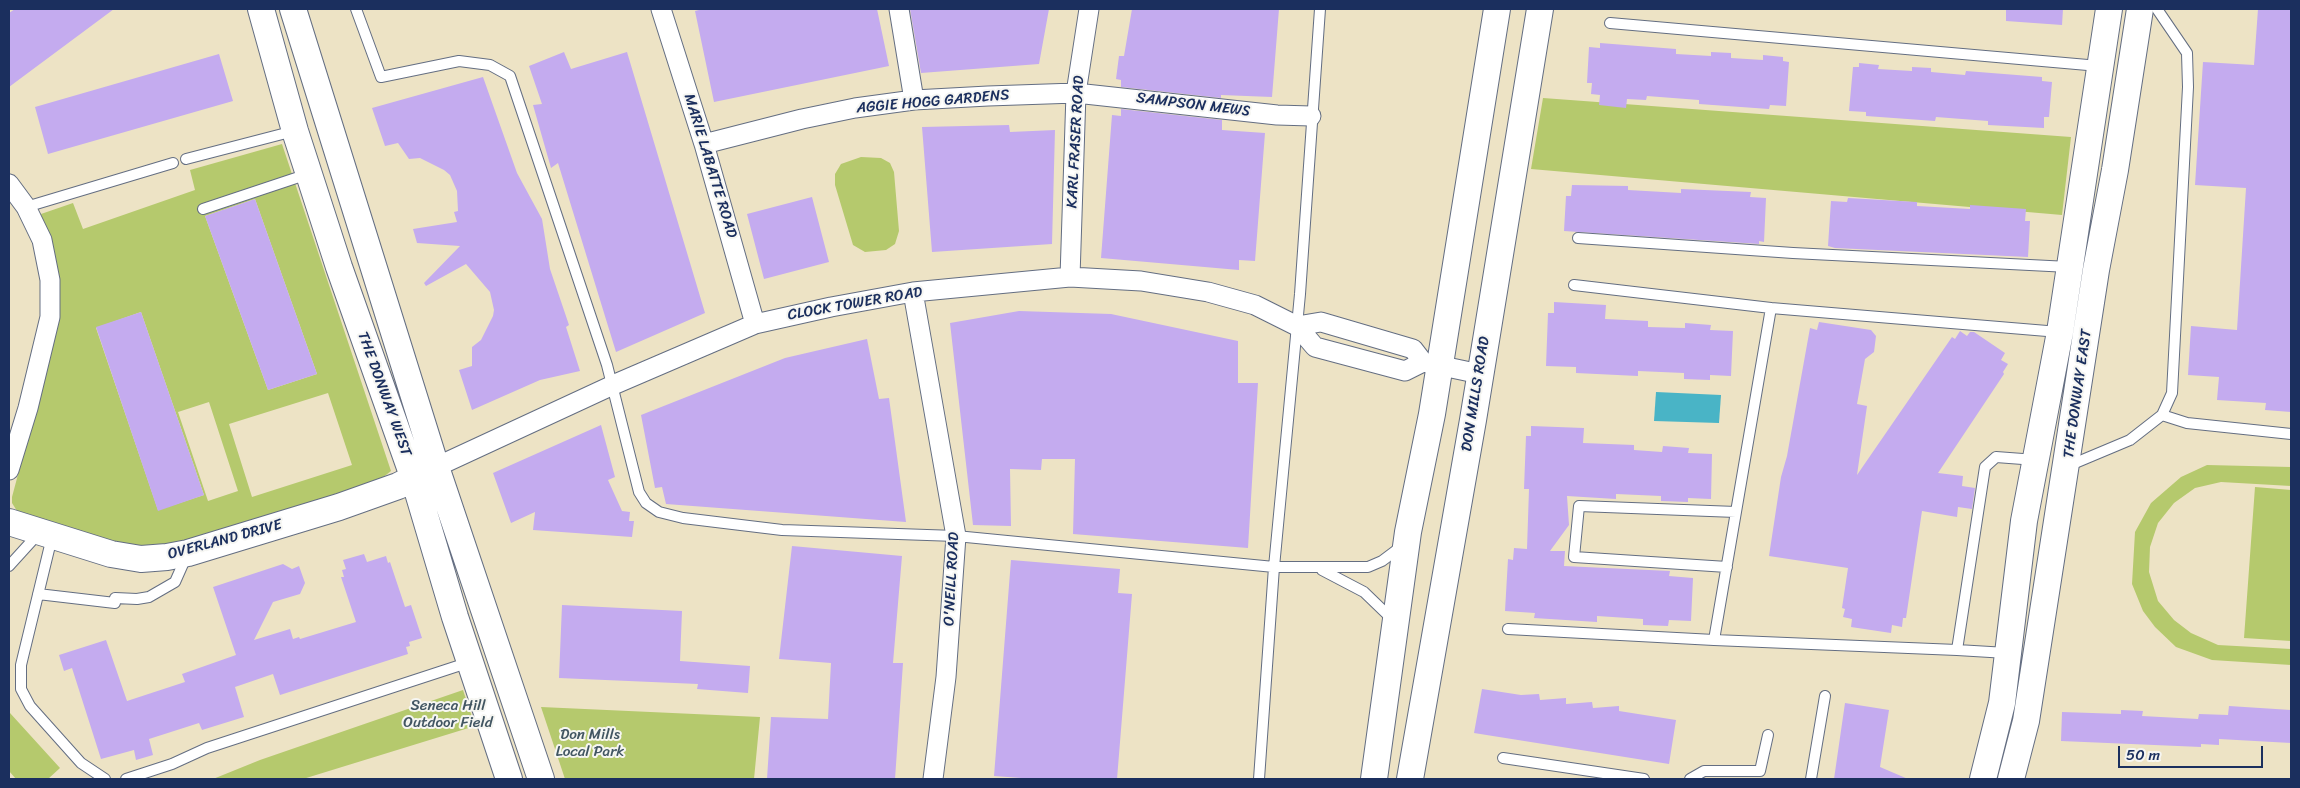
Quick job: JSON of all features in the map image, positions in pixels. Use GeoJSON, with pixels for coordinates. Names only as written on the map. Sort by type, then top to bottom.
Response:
{"type":"FeatureCollection","features":[{"type":"Feature","properties":{"kind":"street","name":"THE DONWAY WEST"},"geometry":{"type":"LineString","coordinates":[[261,9],[294,131],[339,267],[498,652],[540,779]]}},
{"type":"Feature","properties":{"kind":"street","name":"THE DONWAY WEST"},"geometry":{"type":"LineString","coordinates":[[293,9],[329,119],[425,473],[455,617],[509,779]]}},
{"type":"Feature","properties":{"kind":"street","name":"MARIE LABATTE ROAD"},"geometry":{"type":"LineString","coordinates":[[662,9],[704,144],[755,324]]}},
{"type":"Feature","properties":{"kind":"street"},"geometry":{"type":"LineString","coordinates":[[899,9],[914,100]]}},
{"type":"Feature","properties":{"kind":"street","name":"KARL FRASER ROAD"},"geometry":{"type":"LineString","coordinates":[[1070,277],[1076,93],[1089,9]]}},
{"type":"Feature","properties":{"kind":"street"},"geometry":{"type":"LineString","coordinates":[[1374,779],[1394,621],[1431,364],[1497,9]]}},
{"type":"Feature","properties":{"kind":"street","name":"DON MILLS ROAD"},"geometry":{"type":"LineString","coordinates":[[1410,779],[1480,374],[1540,9]]}},
{"type":"Feature","properties":{"kind":"street","name":"THE DONWAY EAST"},"geometry":{"type":"LineString","coordinates":[[1985,773],[2002,703],[2010,653],[2024,521],[2060,332],[2109,9]]}},
{"type":"Feature","properties":{"kind":"street","name":"THE DONWAY EAST"},"geometry":{"type":"LineString","coordinates":[[2016,778],[2067,466],[2096,270],[2115,170],[2140,9]]}},
{"type":"Feature","properties":{"kind":"street"},"geometry":{"type":"LineString","coordinates":[[2099,66],[2130,72]]}},
{"type":"Feature","properties":{"kind":"street","name":"AGGIE HOGG GARDENS"},"geometry":{"type":"LineString","coordinates":[[704,144],[829,113],[914,100],[1076,93]]}},
{"type":"Feature","properties":{"kind":"street","name":"SAMPSON MEWS"},"geometry":{"type":"LineString","coordinates":[[1076,93],[1311,116]]}},
{"type":"Feature","properties":{"kind":"street"},"geometry":{"type":"LineString","coordinates":[[294,131],[329,119]]}},
{"type":"Feature","properties":{"kind":"street"},"geometry":{"type":"LineString","coordinates":[[9,184],[26,207],[44,248],[50,280],[50,317],[28,408],[9,470]]}},
{"type":"Feature","properties":{"kind":"street"},"geometry":{"type":"LineString","coordinates":[[2070,267],[2096,270]]}},
{"type":"Feature","properties":{"kind":"street","name":"CLOCK TOWER ROAD"},"geometry":{"type":"LineString","coordinates":[[425,473],[613,385],[755,324],[831,307],[913,292],[1070,277],[1141,281],[1208,292],[1255,305],[1297,326],[1315,347],[1405,371],[1431,364]]}},
{"type":"Feature","properties":{"kind":"street","name":"O'NEILL ROAD"},"geometry":{"type":"LineString","coordinates":[[913,292],[956,536],[946,676],[933,779]]}},
{"type":"Feature","properties":{"kind":"street"},"geometry":{"type":"LineString","coordinates":[[1297,326],[1321,322],[1413,349],[1431,364],[1480,374]]}},
{"type":"Feature","properties":{"kind":"street"},"geometry":{"type":"LineString","coordinates":[[2037,460],[2067,466]]}},
{"type":"Feature","properties":{"kind":"street","name":"OVERLAND DRIVE"},"geometry":{"type":"LineString","coordinates":[[9,522],[111,554],[135,559],[188,553],[339,507],[425,473]]}},
{"type":"Feature","properties":{"kind":"street"},"geometry":{"type":"LineString","coordinates":[[471,661],[498,652]]}},
{"type":"Feature","properties":{"kind":"street"},"geometry":{"type":"LineString","coordinates":[[2010,653],[2037,656]]}},
{"type":"Feature","properties":{"kind":"street"},"geometry":{"type":"LineString","coordinates":[[1985,773],[2016,778]]}},
{"type":"Feature","properties":{"kind":"lane"},"geometry":{"type":"LineString","coordinates":[[356,9],[381,77],[457,61],[490,65],[510,76],[613,385],[639,492],[646,503],[659,512],[683,518],[782,530],[956,536],[1274,568],[1319,569],[1372,566],[1382,561],[1406,542]]}},
{"type":"Feature","properties":{"kind":"lane"},"geometry":{"type":"LineString","coordinates":[[1259,779],[1274,568],[1297,326],[1320,9]]}},
{"type":"Feature","properties":{"kind":"lane"},"geometry":{"type":"LineString","coordinates":[[2067,466],[2130,440],[2162,415],[2172,393],[2187,53],[2157,9]]}},
{"type":"Feature","properties":{"kind":"lane"},"geometry":{"type":"LineString","coordinates":[[1610,23],[2099,66]]}},
{"type":"Feature","properties":{"kind":"lane"},"geometry":{"type":"LineString","coordinates":[[186,159],[294,131]]}},
{"type":"Feature","properties":{"kind":"lane"},"geometry":{"type":"LineString","coordinates":[[26,207],[173,163]]}},
{"type":"Feature","properties":{"kind":"lane"},"geometry":{"type":"LineString","coordinates":[[203,209],[309,174]]}},
{"type":"Feature","properties":{"kind":"lane"},"geometry":{"type":"LineString","coordinates":[[1578,238],[1793,254],[2070,267]]}},
{"type":"Feature","properties":{"kind":"lane"},"geometry":{"type":"LineString","coordinates":[[1574,285],[1771,308],[2060,332]]}},
{"type":"Feature","properties":{"kind":"lane"},"geometry":{"type":"LineString","coordinates":[[1714,640],[1771,308]]}},
{"type":"Feature","properties":{"kind":"lane"},"geometry":{"type":"LineString","coordinates":[[2162,415],[2187,423],[2291,434]]}},
{"type":"Feature","properties":{"kind":"lane"},"geometry":{"type":"LineString","coordinates":[[1957,650],[1985,467],[1996,457],[2037,460]]}},
{"type":"Feature","properties":{"kind":"lane"},"geometry":{"type":"LineString","coordinates":[[1726,567],[1574,557],[1580,506],[1736,512]]}},
{"type":"Feature","properties":{"kind":"lane"},"geometry":{"type":"LineString","coordinates":[[9,566],[46,534]]}},
{"type":"Feature","properties":{"kind":"lane"},"geometry":{"type":"LineString","coordinates":[[46,534],[38,594],[21,664],[22,694],[30,706],[82,763],[105,779]]}},
{"type":"Feature","properties":{"kind":"lane"},"geometry":{"type":"LineString","coordinates":[[38,594],[115,603],[115,598],[137,600],[149,597],[161,592],[175,582],[188,553]]}},
{"type":"Feature","properties":{"kind":"lane"},"geometry":{"type":"LineString","coordinates":[[1319,569],[1360,589],[1394,621]]}},
{"type":"Feature","properties":{"kind":"lane"},"geometry":{"type":"LineString","coordinates":[[1508,629],[2010,653]]}},
{"type":"Feature","properties":{"kind":"lane"},"geometry":{"type":"LineString","coordinates":[[126,779],[172,764],[207,748],[471,661]]}},
{"type":"Feature","properties":{"kind":"lane"},"geometry":{"type":"LineString","coordinates":[[1811,779],[1825,696]]}},
{"type":"Feature","properties":{"kind":"lane"},"geometry":{"type":"LineString","coordinates":[[1690,779],[1704,771],[1760,771],[1768,735]]}},
{"type":"Feature","properties":{"kind":"lane"},"geometry":{"type":"LineString","coordinates":[[1503,758],[1583,775],[1644,779]]}},
{"type":"Feature","properties":{"kind":"green space"},"geometry":{"type":"Polygon","coordinates":[[[1543,98],[2071,137],[2062,215],[1531,169],[1543,98]]]}},
{"type":"Feature","properties":{"kind":"green space"},"geometry":{"type":"Polygon","coordinates":[[[282,144],[391,471],[381,479],[177,547],[137,551],[17,511],[12,503],[60,317],[60,292],[55,260],[41,214],[73,203],[83,229],[195,190],[190,170],[282,144]],[[255,199],[205,216],[268,390],[317,374],[255,199]],[[141,312],[96,328],[158,510],[204,495],[141,312]],[[328,393],[229,424],[252,497],[352,465],[328,393]],[[209,402],[178,412],[208,501],[238,491],[209,402]]]}},
{"type":"Feature","properties":{"kind":"green space"},"geometry":{"type":"Polygon","coordinates":[[[861,157],[881,158],[890,163],[894,172],[899,231],[895,244],[886,250],[865,252],[853,245],[835,185],[835,174],[841,164],[861,157]]]}},
{"type":"Feature","properties":{"kind":"green space"},"geometry":{"type":"Polygon","coordinates":[[[2207,465],[2291,467],[2291,486],[2221,482],[2195,488],[2174,503],[2158,523],[2150,547],[2149,572],[2158,601],[2174,620],[2191,633],[2218,645],[2291,649],[2291,665],[2212,660],[2176,647],[2155,627],[2143,611],[2132,584],[2135,532],[2151,503],[2181,477],[2207,465]]]}},
{"type":"Feature","properties":{"kind":"green space"},"geometry":{"type":"Polygon","coordinates":[[[2255,487],[2291,490],[2291,641],[2244,638],[2255,487]]]}},
{"type":"Feature","properties":{"kind":"green space","name":"Seneca Hill Outdoor Field"},"geometry":{"type":"Polygon","coordinates":[[[463,690],[475,726],[303,779],[213,779],[260,760],[463,690]]]}},
{"type":"Feature","properties":{"kind":"green space","name":"Don Mills Local Park"},"geometry":{"type":"Polygon","coordinates":[[[541,707],[760,717],[754,779],[565,779],[541,707]]]}},
{"type":"Feature","properties":{"kind":"green space"},"geometry":{"type":"Polygon","coordinates":[[[10,713],[60,768],[48,779],[16,779],[9,771],[10,713]]]}},
{"type":"Feature","properties":{"kind":"water"},"geometry":{"type":"Polygon","coordinates":[[[1656,392],[1721,395],[1719,423],[1654,421],[1656,392]]]}},
{"type":"Feature","properties":{"kind":"building"},"geometry":{"type":"Polygon","coordinates":[[[15,9],[114,9],[9,87],[9,13],[15,9]]]}},
{"type":"Feature","properties":{"kind":"building"},"geometry":{"type":"Polygon","coordinates":[[[703,9],[877,9],[889,66],[714,102],[695,11],[703,9]]]}},
{"type":"Feature","properties":{"kind":"building"},"geometry":{"type":"Polygon","coordinates":[[[910,9],[1049,9],[1039,64],[921,73],[910,9]]]}},
{"type":"Feature","properties":{"kind":"building"},"geometry":{"type":"Polygon","coordinates":[[[1132,9],[1279,9],[1272,97],[1221,95],[1221,98],[1121,87],[1121,80],[1116,79],[1119,56],[1124,56],[1132,9]]]}},
{"type":"Feature","properties":{"kind":"building"},"geometry":{"type":"Polygon","coordinates":[[[2006,9],[2063,9],[2062,25],[2006,21],[2006,9]]]}},
{"type":"Feature","properties":{"kind":"building"},"geometry":{"type":"Polygon","coordinates":[[[2258,9],[2291,9],[2291,412],[2265,410],[2266,403],[2217,400],[2219,377],[2188,375],[2191,326],[2237,330],[2246,188],[2195,185],[2203,62],[2254,65],[2258,9]]]}},
{"type":"Feature","properties":{"kind":"building"},"geometry":{"type":"Polygon","coordinates":[[[1600,43],[1676,49],[1676,54],[1711,56],[1711,52],[1731,53],[1731,58],[1763,60],[1763,55],[1783,57],[1783,61],[1789,62],[1786,106],[1770,105],[1769,109],[1699,104],[1699,100],[1647,96],[1646,100],[1627,99],[1626,108],[1599,105],[1600,95],[1591,94],[1592,83],[1587,83],[1589,47],[1600,48],[1600,43]]]}},
{"type":"Feature","properties":{"kind":"building"},"geometry":{"type":"Polygon","coordinates":[[[564,52],[571,69],[627,52],[705,313],[616,352],[558,163],[551,168],[533,105],[542,104],[529,66],[564,52]]]}},
{"type":"Feature","properties":{"kind":"building"},"geometry":{"type":"Polygon","coordinates":[[[219,54],[233,101],[48,154],[35,107],[219,54]]]}},
{"type":"Feature","properties":{"kind":"building"},"geometry":{"type":"Polygon","coordinates":[[[1859,63],[1879,65],[1878,69],[1912,71],[1912,67],[1931,68],[1931,72],[1965,75],[1966,71],[2042,77],[2042,81],[2052,82],[2049,117],[2044,117],[2044,128],[1988,125],[1988,121],[1936,117],[1935,121],[1866,116],[1866,112],[1849,111],[1853,67],[1859,67],[1859,63]]]}},
{"type":"Feature","properties":{"kind":"building"},"geometry":{"type":"Polygon","coordinates":[[[483,77],[517,173],[542,219],[550,269],[569,325],[566,327],[580,371],[540,380],[472,410],[459,370],[472,366],[472,347],[481,340],[493,316],[494,310],[490,292],[466,264],[426,286],[424,283],[460,246],[417,243],[413,229],[457,222],[454,212],[458,211],[457,191],[450,175],[444,170],[420,158],[409,159],[398,143],[385,146],[372,108],[483,77]]]}},
{"type":"Feature","properties":{"kind":"building"},"geometry":{"type":"Polygon","coordinates":[[[1121,109],[1222,120],[1222,130],[1265,133],[1255,261],[1239,260],[1239,270],[1101,258],[1112,115],[1121,116],[1121,109]]]}},
{"type":"Feature","properties":{"kind":"building"},"geometry":{"type":"Polygon","coordinates":[[[1009,125],[1010,132],[1055,130],[1052,244],[932,252],[922,127],[1009,125]]]}},
{"type":"Feature","properties":{"kind":"building"},"geometry":{"type":"Polygon","coordinates":[[[1572,185],[1628,186],[1628,190],[1681,193],[1681,189],[1751,192],[1750,197],[1766,198],[1764,242],[1759,241],[1759,244],[1564,231],[1566,196],[1571,196],[1572,185]]]}},
{"type":"Feature","properties":{"kind":"building"},"geometry":{"type":"Polygon","coordinates":[[[812,197],[829,262],[764,279],[747,214],[812,197]]]}},
{"type":"Feature","properties":{"kind":"building"},"geometry":{"type":"Polygon","coordinates":[[[1848,198],[1917,202],[1917,206],[1970,209],[1970,205],[2026,209],[2025,221],[2030,221],[2028,257],[1835,248],[1828,246],[1831,201],[1847,202],[1848,198]]]}},
{"type":"Feature","properties":{"kind":"building"},"geometry":{"type":"Polygon","coordinates":[[[255,199],[317,374],[268,390],[205,216],[255,199]]]}},
{"type":"Feature","properties":{"kind":"building"},"geometry":{"type":"Polygon","coordinates":[[[1554,302],[1606,305],[1605,319],[1648,321],[1648,327],[1685,328],[1685,323],[1711,325],[1710,330],[1733,331],[1731,376],[1710,375],[1710,380],[1684,379],[1684,373],[1638,371],[1638,376],[1576,373],[1576,367],[1546,366],[1548,313],[1554,313],[1554,302]]]}},
{"type":"Feature","properties":{"kind":"building"},"geometry":{"type":"Polygon","coordinates":[[[1019,311],[1111,314],[1238,341],[1238,383],[1258,383],[1248,548],[1073,534],[1075,459],[1042,459],[1041,470],[1010,469],[1011,526],[973,525],[950,323],[1019,311]]]}},
{"type":"Feature","properties":{"kind":"building"},"geometry":{"type":"Polygon","coordinates":[[[141,312],[204,495],[158,511],[96,327],[141,312]]]}},
{"type":"Feature","properties":{"kind":"building"},"geometry":{"type":"Polygon","coordinates":[[[1819,322],[1871,330],[1876,336],[1874,352],[1865,359],[1857,404],[1867,406],[1857,475],[1952,337],[1955,339],[1960,331],[1967,336],[1970,332],[1974,332],[2005,353],[2001,360],[2008,364],[2003,372],[2004,374],[1938,473],[1963,476],[1962,486],[1975,488],[1972,509],[1958,507],[1957,517],[1922,511],[1906,618],[1903,618],[1902,627],[1892,625],[1891,633],[1851,627],[1852,619],[1843,617],[1845,609],[1842,608],[1848,568],[1769,556],[1781,477],[1787,456],[1810,328],[1817,330],[1819,322]]]}},
{"type":"Feature","properties":{"kind":"building"},"geometry":{"type":"Polygon","coordinates":[[[867,339],[879,399],[889,398],[906,522],[666,504],[662,487],[655,488],[641,415],[785,358],[867,339]]]}},
{"type":"Feature","properties":{"kind":"building"},"geometry":{"type":"Polygon","coordinates":[[[601,425],[615,477],[608,480],[622,511],[630,512],[629,521],[634,521],[632,537],[533,530],[535,512],[511,523],[493,473],[601,425]]]}},
{"type":"Feature","properties":{"kind":"building"},"geometry":{"type":"Polygon","coordinates":[[[1531,426],[1584,428],[1583,443],[1634,445],[1634,450],[1662,452],[1663,446],[1689,448],[1688,453],[1712,454],[1711,499],[1688,498],[1688,502],[1661,501],[1661,496],[1616,494],[1616,499],[1567,496],[1569,525],[1550,551],[1565,551],[1564,566],[1670,571],[1669,576],[1693,578],[1691,621],[1669,620],[1668,626],[1643,625],[1643,619],[1597,616],[1597,622],[1534,618],[1535,613],[1505,611],[1508,559],[1513,560],[1514,548],[1527,549],[1529,489],[1524,489],[1526,436],[1531,436],[1531,426]]]}},
{"type":"Feature","properties":{"kind":"building"},"geometry":{"type":"Polygon","coordinates":[[[792,546],[902,556],[893,663],[903,663],[895,779],[767,779],[771,717],[828,719],[831,663],[779,659],[792,546]]]}},
{"type":"Feature","properties":{"kind":"building"},"geometry":{"type":"Polygon","coordinates":[[[364,554],[367,562],[386,556],[388,563],[390,562],[405,607],[411,605],[422,638],[409,642],[410,646],[406,647],[408,654],[280,695],[273,674],[235,687],[244,717],[202,730],[199,723],[149,739],[153,755],[136,760],[134,750],[101,759],[72,668],[64,671],[59,655],[106,640],[127,701],[185,682],[182,674],[236,655],[213,587],[283,564],[292,569],[299,566],[305,583],[300,594],[273,602],[254,640],[290,629],[293,639],[299,637],[300,639],[356,622],[341,577],[344,577],[342,570],[346,569],[343,560],[364,554]]]}},
{"type":"Feature","properties":{"kind":"building"},"geometry":{"type":"Polygon","coordinates":[[[1011,560],[1120,569],[1118,593],[1132,594],[1117,779],[1035,779],[994,776],[1011,560]]]}},
{"type":"Feature","properties":{"kind":"building"},"geometry":{"type":"Polygon","coordinates":[[[562,605],[682,611],[680,661],[750,666],[748,693],[697,689],[698,684],[559,678],[562,605]]]}},
{"type":"Feature","properties":{"kind":"building"},"geometry":{"type":"Polygon","coordinates":[[[1482,689],[1521,695],[1539,694],[1540,700],[1566,698],[1566,704],[1592,702],[1593,708],[1619,706],[1619,711],[1676,720],[1669,764],[1474,733],[1482,689]]]}},
{"type":"Feature","properties":{"kind":"building"},"geometry":{"type":"Polygon","coordinates":[[[1845,703],[1889,710],[1880,767],[1908,779],[1834,779],[1845,703]]]}},
{"type":"Feature","properties":{"kind":"building"},"geometry":{"type":"Polygon","coordinates":[[[2229,706],[2291,710],[2291,743],[2219,739],[2219,745],[2201,744],[2201,747],[2061,741],[2062,712],[2121,714],[2121,710],[2143,711],[2142,716],[2198,719],[2199,714],[2228,715],[2229,706]]]}}]}
